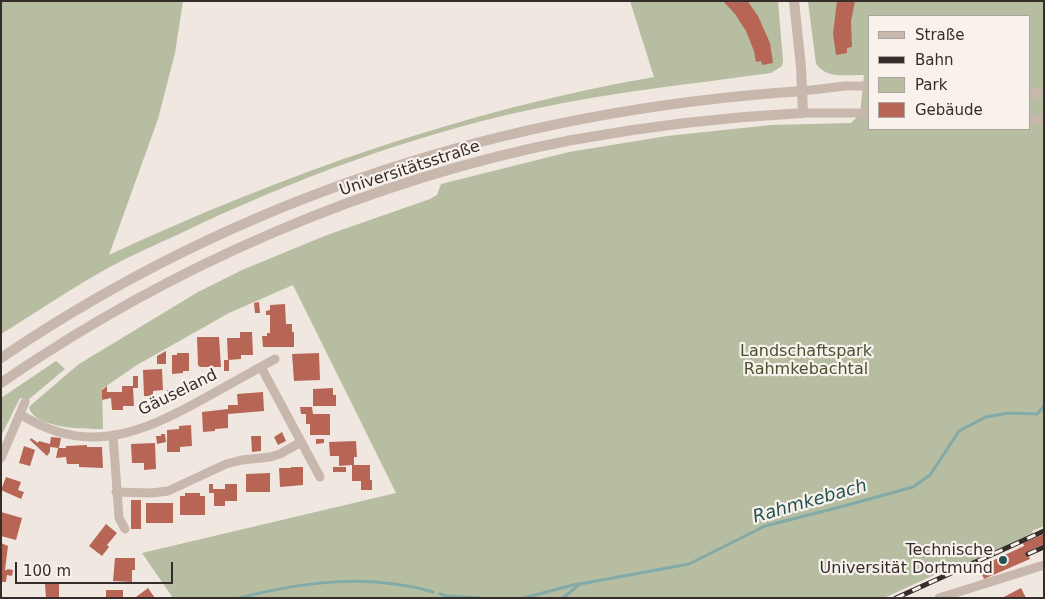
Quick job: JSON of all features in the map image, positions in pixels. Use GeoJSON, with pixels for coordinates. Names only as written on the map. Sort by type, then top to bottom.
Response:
{"type":"FeatureCollection","features":[{"type":"Feature","properties":{"kind":"street"},"geometry":{"type":"LineString","coordinates":[[794,1],[803,91],[803,113]]}},
{"type":"Feature","properties":{"kind":"street","name":"Universitätsstraße"},"geometry":{"type":"LineString","coordinates":[[1,358],[93,300],[174,256],[284,207],[380,171],[491,138],[596,116],[718,97],[845,86],[868,86]]}},
{"type":"Feature","properties":{"kind":"street"},"geometry":{"type":"LineString","coordinates":[[1030,93],[1044,94]]}},
{"type":"Feature","properties":{"kind":"street","name":"Universitätsstraße"},"geometry":{"type":"LineString","coordinates":[[1,383],[102,318],[216,258],[315,216],[385,191],[471,164],[571,140],[651,127],[803,113],[868,113]]}},
{"type":"Feature","properties":{"kind":"street"},"geometry":{"type":"LineString","coordinates":[[1030,118],[1044,120]]}},
{"type":"Feature","properties":{"kind":"street","name":"Gäuseland"},"geometry":{"type":"LineString","coordinates":[[20,414],[55,432],[82,436],[113,435],[131,432],[160,422],[275,359]]}},
{"type":"Feature","properties":{"kind":"street"},"geometry":{"type":"LineString","coordinates":[[261,367],[320,477]]}},
{"type":"Feature","properties":{"kind":"street"},"geometry":{"type":"LineString","coordinates":[[1,458],[25,402]]}},
{"type":"Feature","properties":{"kind":"street"},"geometry":{"type":"LineString","coordinates":[[113,435],[118,518],[125,529]]}},
{"type":"Feature","properties":{"kind":"street"},"geometry":{"type":"LineString","coordinates":[[116,492],[152,493],[168,490],[226,464],[270,457],[280,454],[301,442]]}},
{"type":"Feature","properties":{"kind":"street"},"geometry":{"type":"LineString","coordinates":[[940,598],[1044,565]]}},
{"type":"Feature","properties":{"kind":"green space"},"geometry":{"type":"Polygon","coordinates":[[[1,1],[183,1],[175,53],[158,119],[109,255],[241,198],[376,148],[444,126],[514,107],[654,77],[630,1],[778,1],[783,61],[782,66],[771,73],[652,89],[534,109],[442,132],[352,161],[264,196],[127,258],[82,283],[1,334],[1,1]]]}},
{"type":"Feature","properties":{"kind":"green space","name":"Landschaftspark Rahmkebachtal"},"geometry":{"type":"Polygon","coordinates":[[[808,1],[1044,1],[1044,526],[1032,531],[1034,537],[958,571],[956,565],[884,598],[173,598],[142,553],[396,493],[293,285],[229,313],[137,365],[102,389],[103,429],[74,428],[51,424],[33,415],[29,408],[79,364],[198,292],[242,270],[327,235],[430,199],[437,195],[441,184],[569,152],[667,136],[771,125],[851,123],[860,114],[864,75],[832,74],[821,69],[816,64],[808,1]]]}},
{"type":"Feature","properties":{"kind":"green space"},"geometry":{"type":"Polygon","coordinates":[[[56,361],[65,369],[28,400],[20,398],[1,436],[1,398],[56,361]]]}},
{"type":"Feature","properties":{"kind":"building"},"geometry":{"type":"Polygon","coordinates":[[[723,1],[747,1],[749,3],[758,16],[770,43],[773,63],[762,65],[761,61],[756,62],[746,31],[735,14],[723,1]]]}},
{"type":"Feature","properties":{"kind":"building"},"geometry":{"type":"Polygon","coordinates":[[[837,1],[855,1],[851,21],[852,47],[847,48],[847,53],[836,55],[833,34],[837,1]]]}},
{"type":"Feature","properties":{"kind":"building"},"geometry":{"type":"Polygon","coordinates":[[[259,302],[260,313],[255,313],[254,303],[259,302]]]}},
{"type":"Feature","properties":{"kind":"building"},"geometry":{"type":"Polygon","coordinates":[[[285,304],[286,324],[292,324],[294,347],[263,347],[262,336],[267,336],[267,333],[270,333],[270,315],[266,315],[266,311],[270,310],[270,305],[285,304]]]}},
{"type":"Feature","properties":{"kind":"building"},"geometry":{"type":"Polygon","coordinates":[[[240,332],[252,332],[253,355],[241,355],[241,359],[228,360],[227,338],[240,338],[240,332]]]}},
{"type":"Feature","properties":{"kind":"building"},"geometry":{"type":"Polygon","coordinates":[[[197,337],[219,337],[221,367],[200,367],[198,365],[197,337]]]}},
{"type":"Feature","properties":{"kind":"building"},"geometry":{"type":"Polygon","coordinates":[[[166,351],[166,364],[157,364],[157,356],[166,351]]]}},
{"type":"Feature","properties":{"kind":"building"},"geometry":{"type":"Polygon","coordinates":[[[177,353],[189,353],[189,371],[172,374],[172,355],[177,355],[177,353]]]}},
{"type":"Feature","properties":{"kind":"building"},"geometry":{"type":"Polygon","coordinates":[[[319,353],[320,380],[294,381],[292,354],[319,353]]]}},
{"type":"Feature","properties":{"kind":"building"},"geometry":{"type":"Polygon","coordinates":[[[224,360],[229,360],[229,371],[224,371],[224,360]]]}},
{"type":"Feature","properties":{"kind":"building"},"geometry":{"type":"Polygon","coordinates":[[[162,369],[163,390],[153,391],[153,396],[144,396],[143,370],[162,369]]]}},
{"type":"Feature","properties":{"kind":"building"},"geometry":{"type":"Polygon","coordinates":[[[133,376],[138,376],[138,388],[133,388],[134,406],[123,406],[123,410],[112,410],[111,398],[102,400],[102,390],[107,386],[107,392],[122,392],[122,386],[133,386],[133,376]]]}},
{"type":"Feature","properties":{"kind":"building"},"geometry":{"type":"Polygon","coordinates":[[[333,388],[333,395],[336,395],[336,406],[313,406],[313,389],[333,388]]]}},
{"type":"Feature","properties":{"kind":"building"},"geometry":{"type":"Polygon","coordinates":[[[167,390],[172,390],[172,399],[167,399],[167,390]]]}},
{"type":"Feature","properties":{"kind":"building"},"geometry":{"type":"Polygon","coordinates":[[[263,392],[264,411],[228,414],[228,428],[203,432],[202,412],[228,409],[228,405],[238,405],[237,394],[263,392]]]}},
{"type":"Feature","properties":{"kind":"building"},"geometry":{"type":"Polygon","coordinates":[[[300,407],[312,407],[313,414],[330,414],[330,435],[310,435],[310,424],[306,424],[306,414],[301,414],[300,407]]]}},
{"type":"Feature","properties":{"kind":"building"},"geometry":{"type":"Polygon","coordinates":[[[191,425],[192,446],[180,447],[180,452],[167,452],[167,430],[191,425]]]}},
{"type":"Feature","properties":{"kind":"building"},"geometry":{"type":"Polygon","coordinates":[[[282,432],[286,441],[278,445],[274,437],[282,432]]]}},
{"type":"Feature","properties":{"kind":"building"},"geometry":{"type":"Polygon","coordinates":[[[161,434],[165,434],[166,442],[157,444],[156,436],[161,436],[161,434]]]}},
{"type":"Feature","properties":{"kind":"building"},"geometry":{"type":"Polygon","coordinates":[[[251,436],[261,436],[261,451],[252,452],[251,436]]]}},
{"type":"Feature","properties":{"kind":"building"},"geometry":{"type":"Polygon","coordinates":[[[51,437],[61,438],[59,448],[50,447],[50,452],[47,456],[30,440],[31,438],[38,443],[39,441],[50,444],[51,437]]]}},
{"type":"Feature","properties":{"kind":"building"},"geometry":{"type":"Polygon","coordinates":[[[316,439],[324,439],[324,443],[316,444],[316,439]]]}},
{"type":"Feature","properties":{"kind":"building"},"geometry":{"type":"Polygon","coordinates":[[[356,441],[357,457],[354,457],[354,465],[370,465],[372,490],[361,490],[361,481],[352,481],[352,465],[339,466],[339,456],[330,456],[329,442],[356,441]]]}},
{"type":"Feature","properties":{"kind":"building"},"geometry":{"type":"Polygon","coordinates":[[[155,443],[156,469],[144,470],[144,463],[132,463],[131,444],[155,443]]]}},
{"type":"Feature","properties":{"kind":"building"},"geometry":{"type":"Polygon","coordinates":[[[87,445],[87,447],[102,447],[103,468],[79,467],[79,464],[67,464],[66,457],[56,458],[58,448],[87,445]]]}},
{"type":"Feature","properties":{"kind":"building"},"geometry":{"type":"Polygon","coordinates":[[[24,446],[35,450],[30,466],[19,463],[24,446]]]}},
{"type":"Feature","properties":{"kind":"building"},"geometry":{"type":"Polygon","coordinates":[[[303,467],[303,485],[280,487],[279,468],[303,467]]]}},
{"type":"Feature","properties":{"kind":"building"},"geometry":{"type":"Polygon","coordinates":[[[333,467],[346,467],[346,472],[333,472],[333,467]]]}},
{"type":"Feature","properties":{"kind":"building"},"geometry":{"type":"Polygon","coordinates":[[[270,473],[270,492],[246,492],[246,474],[270,473]]]}},
{"type":"Feature","properties":{"kind":"building"},"geometry":{"type":"Polygon","coordinates":[[[6,477],[21,482],[18,490],[24,492],[21,499],[1,490],[6,477]]]}},
{"type":"Feature","properties":{"kind":"building"},"geometry":{"type":"Polygon","coordinates":[[[209,484],[213,484],[213,489],[225,489],[225,484],[237,484],[237,501],[225,501],[225,506],[214,506],[214,493],[209,493],[209,484]]]}},
{"type":"Feature","properties":{"kind":"building"},"geometry":{"type":"Polygon","coordinates":[[[185,493],[200,493],[200,496],[205,496],[205,515],[180,515],[180,496],[185,496],[185,493]]]}},
{"type":"Feature","properties":{"kind":"building"},"geometry":{"type":"Polygon","coordinates":[[[131,500],[141,500],[141,529],[131,529],[131,500]]]}},
{"type":"Feature","properties":{"kind":"building"},"geometry":{"type":"Polygon","coordinates":[[[146,503],[173,503],[173,523],[146,523],[146,503]]]}},
{"type":"Feature","properties":{"kind":"building"},"geometry":{"type":"Polygon","coordinates":[[[1,512],[22,518],[16,540],[1,536],[1,512]]]}},
{"type":"Feature","properties":{"kind":"building"},"geometry":{"type":"Polygon","coordinates":[[[106,524],[117,533],[107,545],[109,547],[102,556],[89,546],[106,524]]]}},
{"type":"Feature","properties":{"kind":"building"},"geometry":{"type":"Polygon","coordinates":[[[1044,534],[1044,544],[1027,552],[1030,559],[984,579],[979,567],[1024,546],[1023,543],[1044,534]]]}},
{"type":"Feature","properties":{"kind":"building"},"geometry":{"type":"Polygon","coordinates":[[[1,543],[8,546],[5,570],[13,570],[12,576],[7,575],[6,582],[1,582],[1,543]]]}},
{"type":"Feature","properties":{"kind":"building"},"geometry":{"type":"Polygon","coordinates":[[[115,558],[135,558],[132,582],[113,581],[115,558]]]}},
{"type":"Feature","properties":{"kind":"building"},"geometry":{"type":"Polygon","coordinates":[[[45,584],[59,584],[59,598],[46,598],[45,584]]]}},
{"type":"Feature","properties":{"kind":"building"},"geometry":{"type":"Polygon","coordinates":[[[148,588],[155,598],[136,597],[148,588]]]}},
{"type":"Feature","properties":{"kind":"building"},"geometry":{"type":"Polygon","coordinates":[[[1021,588],[1026,598],[1002,598],[1021,588]]]}},
{"type":"Feature","properties":{"kind":"building"},"geometry":{"type":"Polygon","coordinates":[[[106,590],[123,590],[123,598],[106,598],[106,590]]]}},
{"type":"Feature","properties":{"kind":"waterway","name":"Rahmkebach"},"geometry":{"type":"LineString","coordinates":[[563,598],[580,584],[689,564],[765,526],[913,487],[930,475],[959,431],[986,417],[1008,413],[1037,414],[1044,406]]}},
{"type":"Feature","properties":{"kind":"waterway"},"geometry":{"type":"LineString","coordinates":[[239,598],[311,584],[360,581],[409,586],[433,592]]}},
{"type":"Feature","properties":{"kind":"waterway"},"geometry":{"type":"LineString","coordinates":[[524,598],[577,584]]}},
{"type":"Feature","properties":{"kind":"waterway"},"geometry":{"type":"LineString","coordinates":[[440,594],[481,598]]}},
{"type":"Feature","properties":{"kind":"railway"},"geometry":{"type":"LineString","coordinates":[[896,598],[1044,531]]}},
{"type":"Feature","properties":{"kind":"railway"},"geometry":{"type":"LineString","coordinates":[[1028,554],[1044,547]]}},
{"type":"Feature","properties":{"kind":"place","name":"Technische Universität Dortmund"},"geometry":{"type":"Point","coordinates":[1003,560]}}]}
